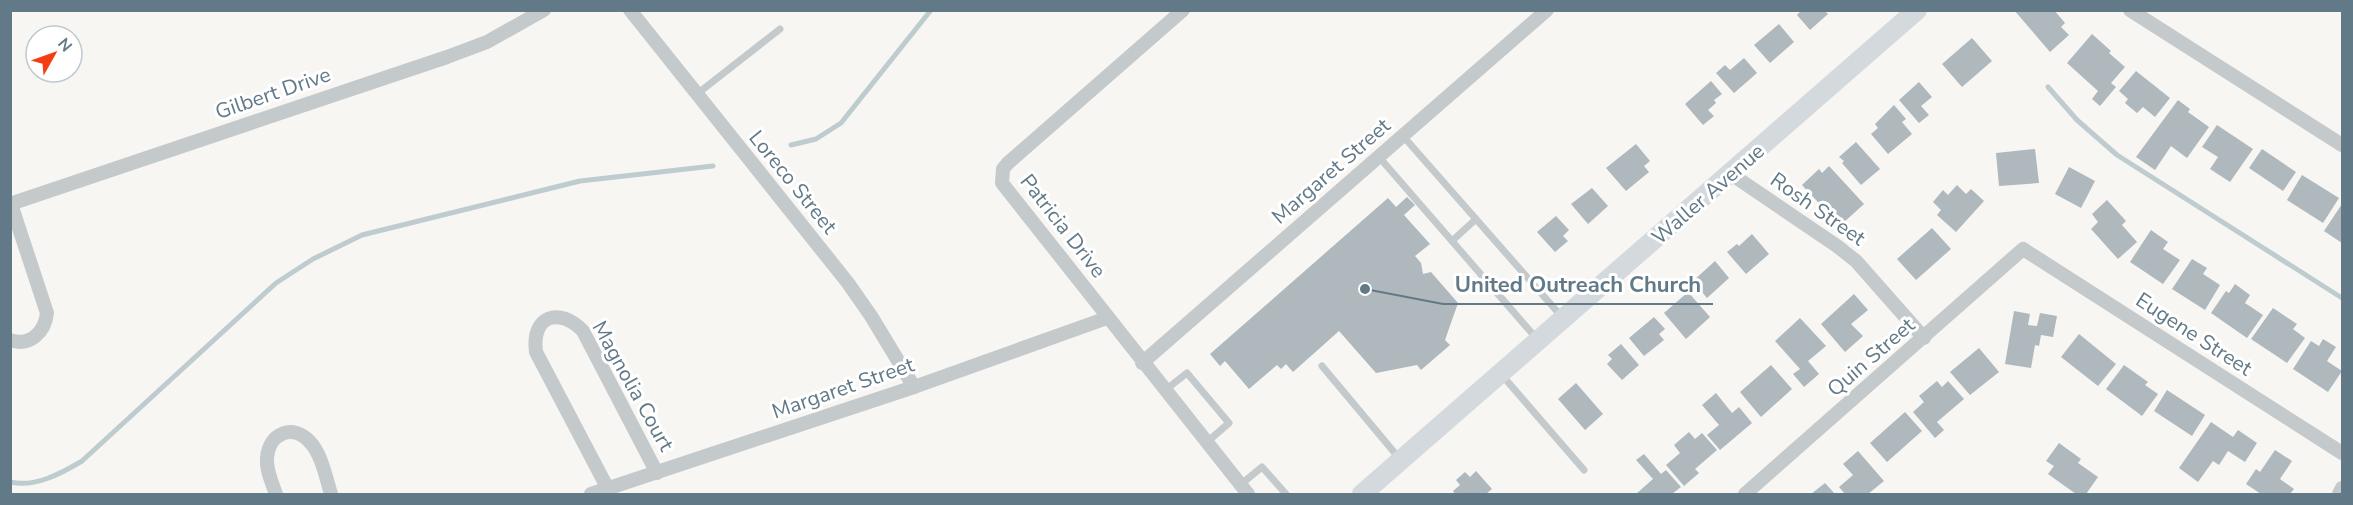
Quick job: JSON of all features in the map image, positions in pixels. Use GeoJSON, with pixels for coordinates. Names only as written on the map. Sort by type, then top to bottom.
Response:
{"type":"FeatureCollection","features":[{"type":"Feature","properties":{"kind":"street","name":"Gilbert Drive"},"geometry":{"type":"LineString","coordinates":[[11,204],[447,57],[487,42],[544,10]]}},
{"type":"Feature","properties":{"kind":"street","name":"Loreco Street"},"geometry":{"type":"LineString","coordinates":[[630,10],[848,283],[914,387]]}},
{"type":"Feature","properties":{"kind":"street","name":"Patricia Drive"},"geometry":{"type":"LineString","coordinates":[[1184,10],[1008,163],[1001,176],[1002,183],[1009,194],[1244,490]]}},
{"type":"Feature","properties":{"kind":"street","name":"Margaret Street"},"geometry":{"type":"LineString","coordinates":[[1142,363],[1547,10]]}},
{"type":"Feature","properties":{"kind":"street","name":"Waller Avenue"},"geometry":{"type":"LineString","coordinates":[[1362,495],[1917,10]]}},
{"type":"Feature","properties":{"kind":"street"},"geometry":{"type":"LineString","coordinates":[[2130,10],[2343,146]]}},
{"type":"Feature","properties":{"kind":"street","name":"Rosh Street"},"geometry":{"type":"LineString","coordinates":[[1731,174],[1856,261],[1924,338]]}},
{"type":"Feature","properties":{"kind":"street"},"geometry":{"type":"LineString","coordinates":[[10,340],[24,342],[39,334],[47,313],[11,204]]}},
{"type":"Feature","properties":{"kind":"street","name":"Quin Street"},"geometry":{"type":"LineString","coordinates":[[1745,495],[2024,249]]}},
{"type":"Feature","properties":{"kind":"street","name":"Eugene Street"},"geometry":{"type":"LineString","coordinates":[[2024,249],[2343,453]]}},
{"type":"Feature","properties":{"kind":"street","name":"Magnolia Court"},"geometry":{"type":"LineString","coordinates":[[608,489],[536,352],[536,332],[542,322],[551,317],[561,317],[570,321],[582,331],[657,473]]}},
{"type":"Feature","properties":{"kind":"street","name":"Margaret Street"},"geometry":{"type":"LineString","coordinates":[[591,495],[914,387],[1107,318]]}},
{"type":"Feature","properties":{"kind":"street"},"geometry":{"type":"LineString","coordinates":[[276,495],[267,467],[268,450],[278,435],[290,431],[299,433],[312,444],[332,495]]}},
{"type":"Feature","properties":{"kind":"street"},"geometry":{"type":"LineString","coordinates":[[2339,495],[2343,488]]}},
{"type":"Feature","properties":{"kind":"lane"},"geometry":{"type":"LineString","coordinates":[[697,94],[780,29]]}},
{"type":"Feature","properties":{"kind":"lane"},"geometry":{"type":"LineString","coordinates":[[1403,136],[1564,319]]}},
{"type":"Feature","properties":{"kind":"lane"},"geometry":{"type":"LineString","coordinates":[[1378,157],[1539,341]]}},
{"type":"Feature","properties":{"kind":"lane"},"geometry":{"type":"LineString","coordinates":[[1452,242],[1476,219]]}},
{"type":"Feature","properties":{"kind":"lane"},"geometry":{"type":"LineString","coordinates":[[1322,366],[1401,460]]}},
{"type":"Feature","properties":{"kind":"lane"},"geometry":{"type":"LineString","coordinates":[[1164,391],[1187,373],[1229,423],[1206,443]]}},
{"type":"Feature","properties":{"kind":"lane"},"geometry":{"type":"LineString","coordinates":[[1501,374],[1584,470]]}},
{"type":"Feature","properties":{"kind":"lane"},"geometry":{"type":"LineString","coordinates":[[1244,490],[1262,466],[1286,495]]}},
{"type":"Feature","properties":{"kind":"building"},"geometry":{"type":"Polygon","coordinates":[[[1802,10],[1824,10],[1828,14],[1810,30],[1797,15],[1802,10]]]}},
{"type":"Feature","properties":{"kind":"building"},"geometry":{"type":"Polygon","coordinates":[[[2014,10],[2054,10],[2065,23],[2061,27],[2069,35],[2050,52],[2014,10]]]}},
{"type":"Feature","properties":{"kind":"building"},"geometry":{"type":"Polygon","coordinates":[[[1779,24],[1794,42],[1770,63],[1754,45],[1779,24]]]}},
{"type":"Feature","properties":{"kind":"building"},"geometry":{"type":"Polygon","coordinates":[[[2092,34],[2125,67],[2111,83],[2116,87],[2100,106],[2092,99],[2098,91],[2067,63],[2092,34]]]}},
{"type":"Feature","properties":{"kind":"building"},"geometry":{"type":"Polygon","coordinates":[[[1972,38],[1992,61],[1962,87],[1942,64],[1972,38]]]}},
{"type":"Feature","properties":{"kind":"building"},"geometry":{"type":"Polygon","coordinates":[[[1744,58],[1757,73],[1734,93],[1716,73],[1725,65],[1730,70],[1744,58]]]}},
{"type":"Feature","properties":{"kind":"building"},"geometry":{"type":"Polygon","coordinates":[[[2136,71],[2170,98],[2155,117],[2143,107],[2137,113],[2125,103],[2128,99],[2119,91],[2136,71]]]}},
{"type":"Feature","properties":{"kind":"building"},"geometry":{"type":"Polygon","coordinates":[[[1711,81],[1722,94],[1714,100],[1716,103],[1708,110],[1714,116],[1703,125],[1685,104],[1711,81]]]}},
{"type":"Feature","properties":{"kind":"building"},"geometry":{"type":"Polygon","coordinates":[[[1919,82],[1932,97],[1921,106],[1929,115],[1919,123],[1899,100],[1919,82]]]}},
{"type":"Feature","properties":{"kind":"building"},"geometry":{"type":"Polygon","coordinates":[[[2178,100],[2190,109],[2188,112],[2209,127],[2187,158],[2171,146],[2155,170],[2136,157],[2178,100]]]}},
{"type":"Feature","properties":{"kind":"building"},"geometry":{"type":"Polygon","coordinates":[[[1894,105],[1906,119],[1902,122],[1912,134],[1888,154],[1871,134],[1878,128],[1875,124],[1894,105]]]}},
{"type":"Feature","properties":{"kind":"building"},"geometry":{"type":"Polygon","coordinates":[[[2217,125],[2253,149],[2230,182],[2210,169],[2218,157],[2202,147],[2217,125]]]}},
{"type":"Feature","properties":{"kind":"building"},"geometry":{"type":"Polygon","coordinates":[[[1856,142],[1880,169],[1861,185],[1839,157],[1856,142]]]}},
{"type":"Feature","properties":{"kind":"building"},"geometry":{"type":"Polygon","coordinates":[[[1636,144],[1650,161],[1644,166],[1649,172],[1626,191],[1606,168],[1636,144]]]}},
{"type":"Feature","properties":{"kind":"building"},"geometry":{"type":"Polygon","coordinates":[[[2035,149],[2039,183],[1999,186],[1996,153],[2035,149]]]}},
{"type":"Feature","properties":{"kind":"building"},"geometry":{"type":"Polygon","coordinates":[[[2262,149],[2296,172],[2283,191],[2249,168],[2262,149]]]}},
{"type":"Feature","properties":{"kind":"building"},"geometry":{"type":"Polygon","coordinates":[[[1829,166],[1864,204],[1843,223],[1834,213],[1831,216],[1802,185],[1819,169],[1822,173],[1829,166]]]}},
{"type":"Feature","properties":{"kind":"building"},"geometry":{"type":"Polygon","coordinates":[[[2069,167],[2095,181],[2081,208],[2055,194],[2069,167]]]}},
{"type":"Feature","properties":{"kind":"building"},"geometry":{"type":"Polygon","coordinates":[[[2302,175],[2339,198],[2323,223],[2287,200],[2302,175]]]}},
{"type":"Feature","properties":{"kind":"building"},"geometry":{"type":"Polygon","coordinates":[[[1957,185],[1966,194],[1971,189],[1984,201],[1956,232],[1937,215],[1941,210],[1933,202],[1943,190],[1948,195],[1957,185]]]}},
{"type":"Feature","properties":{"kind":"building"},"geometry":{"type":"Polygon","coordinates":[[[1592,188],[1608,206],[1588,224],[1571,204],[1592,188]]]}},
{"type":"Feature","properties":{"kind":"building"},"geometry":{"type":"Polygon","coordinates":[[[1407,197],[1415,205],[1404,215],[1430,244],[1415,256],[1421,263],[1423,274],[1431,272],[1458,303],[1445,340],[1450,345],[1421,370],[1417,365],[1376,373],[1339,331],[1293,372],[1286,364],[1281,369],[1277,365],[1249,389],[1225,361],[1220,366],[1210,354],[1388,198],[1396,207],[1407,197]]]}},
{"type":"Feature","properties":{"kind":"building"},"geometry":{"type":"Polygon","coordinates":[[[2107,200],[2126,221],[2122,225],[2137,242],[2118,259],[2091,229],[2098,222],[2092,214],[2107,200]]]}},
{"type":"Feature","properties":{"kind":"building"},"geometry":{"type":"Polygon","coordinates":[[[2342,204],[2342,243],[2324,231],[2342,204]]]}},
{"type":"Feature","properties":{"kind":"building"},"geometry":{"type":"Polygon","coordinates":[[[1556,216],[1569,230],[1563,236],[1568,241],[1555,252],[1537,232],[1556,216]]]}},
{"type":"Feature","properties":{"kind":"building"},"geometry":{"type":"Polygon","coordinates":[[[1932,228],[1951,249],[1916,280],[1897,259],[1932,228]]]}},
{"type":"Feature","properties":{"kind":"building"},"geometry":{"type":"Polygon","coordinates":[[[2151,230],[2168,242],[2163,249],[2180,260],[2163,284],[2130,262],[2151,230]]]}},
{"type":"Feature","properties":{"kind":"building"},"geometry":{"type":"Polygon","coordinates":[[[1752,234],[1769,254],[1746,274],[1727,252],[1737,244],[1739,246],[1752,234]]]}},
{"type":"Feature","properties":{"kind":"building"},"geometry":{"type":"Polygon","coordinates":[[[2192,259],[2207,268],[2203,274],[2220,285],[2205,310],[2172,289],[2192,259]]]}},
{"type":"Feature","properties":{"kind":"building"},"geometry":{"type":"Polygon","coordinates":[[[1715,261],[1729,278],[1707,298],[1693,281],[1715,261]]]}},
{"type":"Feature","properties":{"kind":"building"},"geometry":{"type":"Polygon","coordinates":[[[2235,284],[2250,295],[2245,303],[2263,315],[2247,338],[2211,313],[2226,291],[2229,293],[2235,284]]]}},
{"type":"Feature","properties":{"kind":"building"},"geometry":{"type":"Polygon","coordinates":[[[1688,292],[1710,317],[1686,339],[1664,313],[1688,292]]]}},
{"type":"Feature","properties":{"kind":"building"},"geometry":{"type":"Polygon","coordinates":[[[1854,294],[1868,310],[1851,324],[1863,336],[1845,352],[1821,324],[1854,294]]]}},
{"type":"Feature","properties":{"kind":"building"},"geometry":{"type":"Polygon","coordinates":[[[2273,308],[2297,324],[2293,329],[2305,338],[2287,363],[2251,339],[2273,308]]]}},
{"type":"Feature","properties":{"kind":"building"},"geometry":{"type":"Polygon","coordinates":[[[2014,311],[2030,314],[2028,325],[2037,326],[2040,313],[2057,316],[2053,337],[2041,335],[2039,346],[2035,345],[2031,368],[2005,364],[2014,311]]]}},
{"type":"Feature","properties":{"kind":"building"},"geometry":{"type":"Polygon","coordinates":[[[1654,317],[1665,329],[1659,334],[1664,340],[1644,356],[1629,338],[1654,317]]]}},
{"type":"Feature","properties":{"kind":"building"},"geometry":{"type":"Polygon","coordinates":[[[1800,318],[1826,346],[1808,361],[1819,374],[1804,387],[1793,374],[1800,369],[1775,341],[1800,318]]]}},
{"type":"Feature","properties":{"kind":"building"},"geometry":{"type":"Polygon","coordinates":[[[2079,334],[2116,364],[2098,386],[2061,357],[2079,334]]]}},
{"type":"Feature","properties":{"kind":"building"},"geometry":{"type":"Polygon","coordinates":[[[2323,339],[2336,347],[2327,361],[2342,371],[2328,392],[2293,369],[2311,341],[2319,346],[2323,339]]]}},
{"type":"Feature","properties":{"kind":"building"},"geometry":{"type":"Polygon","coordinates":[[[1621,344],[1639,365],[1622,380],[1607,364],[1612,359],[1608,355],[1621,344]]]}},
{"type":"Feature","properties":{"kind":"building"},"geometry":{"type":"Polygon","coordinates":[[[1979,348],[1999,372],[1970,395],[1950,372],[1979,348]]]}},
{"type":"Feature","properties":{"kind":"building"},"geometry":{"type":"Polygon","coordinates":[[[1771,365],[1792,389],[1761,417],[1740,392],[1771,365]]]}},
{"type":"Feature","properties":{"kind":"building"},"geometry":{"type":"Polygon","coordinates":[[[2124,365],[2148,382],[2145,385],[2158,394],[2142,416],[2106,389],[2124,365]]]}},
{"type":"Feature","properties":{"kind":"building"},"geometry":{"type":"Polygon","coordinates":[[[1937,381],[1942,387],[1948,381],[1964,399],[1937,422],[1944,430],[1935,438],[1913,412],[1924,402],[1919,396],[1937,381]]]}},
{"type":"Feature","properties":{"kind":"building"},"geometry":{"type":"Polygon","coordinates":[[[1576,383],[1603,414],[1585,430],[1558,399],[1576,383]]]}},
{"type":"Feature","properties":{"kind":"building"},"geometry":{"type":"Polygon","coordinates":[[[2167,390],[2205,415],[2192,436],[2154,411],[2167,390]]]}},
{"type":"Feature","properties":{"kind":"building"},"geometry":{"type":"Polygon","coordinates":[[[1716,393],[1732,413],[1739,407],[1752,423],[1720,450],[1707,435],[1719,425],[1702,405],[1716,393]]]}},
{"type":"Feature","properties":{"kind":"building"},"geometry":{"type":"Polygon","coordinates":[[[1905,412],[1922,431],[1887,462],[1870,443],[1905,412]]]}},
{"type":"Feature","properties":{"kind":"building"},"geometry":{"type":"Polygon","coordinates":[[[2211,422],[2233,437],[2238,430],[2257,443],[2245,462],[2228,451],[2219,465],[2213,461],[2198,482],[2179,468],[2211,422]]]}},
{"type":"Feature","properties":{"kind":"building"},"geometry":{"type":"Polygon","coordinates":[[[1689,432],[1695,439],[1702,433],[1717,450],[1695,469],[1699,473],[1684,486],[1666,465],[1680,453],[1674,445],[1689,432]]]}},
{"type":"Feature","properties":{"kind":"building"},"geometry":{"type":"Polygon","coordinates":[[[2059,443],[2081,459],[2078,463],[2098,477],[2086,494],[2076,494],[2048,474],[2054,466],[2046,461],[2059,443]]]}},
{"type":"Feature","properties":{"kind":"building"},"geometry":{"type":"Polygon","coordinates":[[[2275,450],[2292,461],[2280,479],[2294,489],[2290,494],[2261,494],[2246,484],[2256,469],[2260,472],[2275,450]]]}},
{"type":"Feature","properties":{"kind":"building"},"geometry":{"type":"Polygon","coordinates":[[[1858,451],[1884,481],[1868,494],[1845,494],[1839,487],[1853,475],[1843,464],[1858,451]]]}},
{"type":"Feature","properties":{"kind":"building"},"geometry":{"type":"Polygon","coordinates":[[[1644,454],[1661,474],[1666,470],[1681,487],[1672,494],[1636,494],[1653,479],[1636,460],[1644,454]]]}},
{"type":"Feature","properties":{"kind":"building"},"geometry":{"type":"Polygon","coordinates":[[[1476,471],[1492,489],[1486,494],[1455,494],[1453,491],[1460,485],[1456,480],[1465,472],[1470,477],[1476,471]]]}},
{"type":"Feature","properties":{"kind":"building"},"geometry":{"type":"Polygon","coordinates":[[[1825,483],[1835,494],[1811,494],[1825,483]]]}},
{"type":"Feature","properties":{"kind":"waterway"},"geometry":{"type":"LineString","coordinates":[[791,145],[816,139],[841,123],[931,10]]}},
{"type":"Feature","properties":{"kind":"waterway"},"geometry":{"type":"LineString","coordinates":[[2048,87],[2077,120],[2117,155],[2342,298]]}},
{"type":"Feature","properties":{"kind":"waterway"},"geometry":{"type":"LineString","coordinates":[[10,482],[38,481],[82,461],[276,283],[313,259],[362,235],[580,181],[713,166]]}},
{"type":"Feature","properties":{"kind":"place","name":"United Outreach Church"},"geometry":{"type":"Point","coordinates":[1365,289]}}]}
